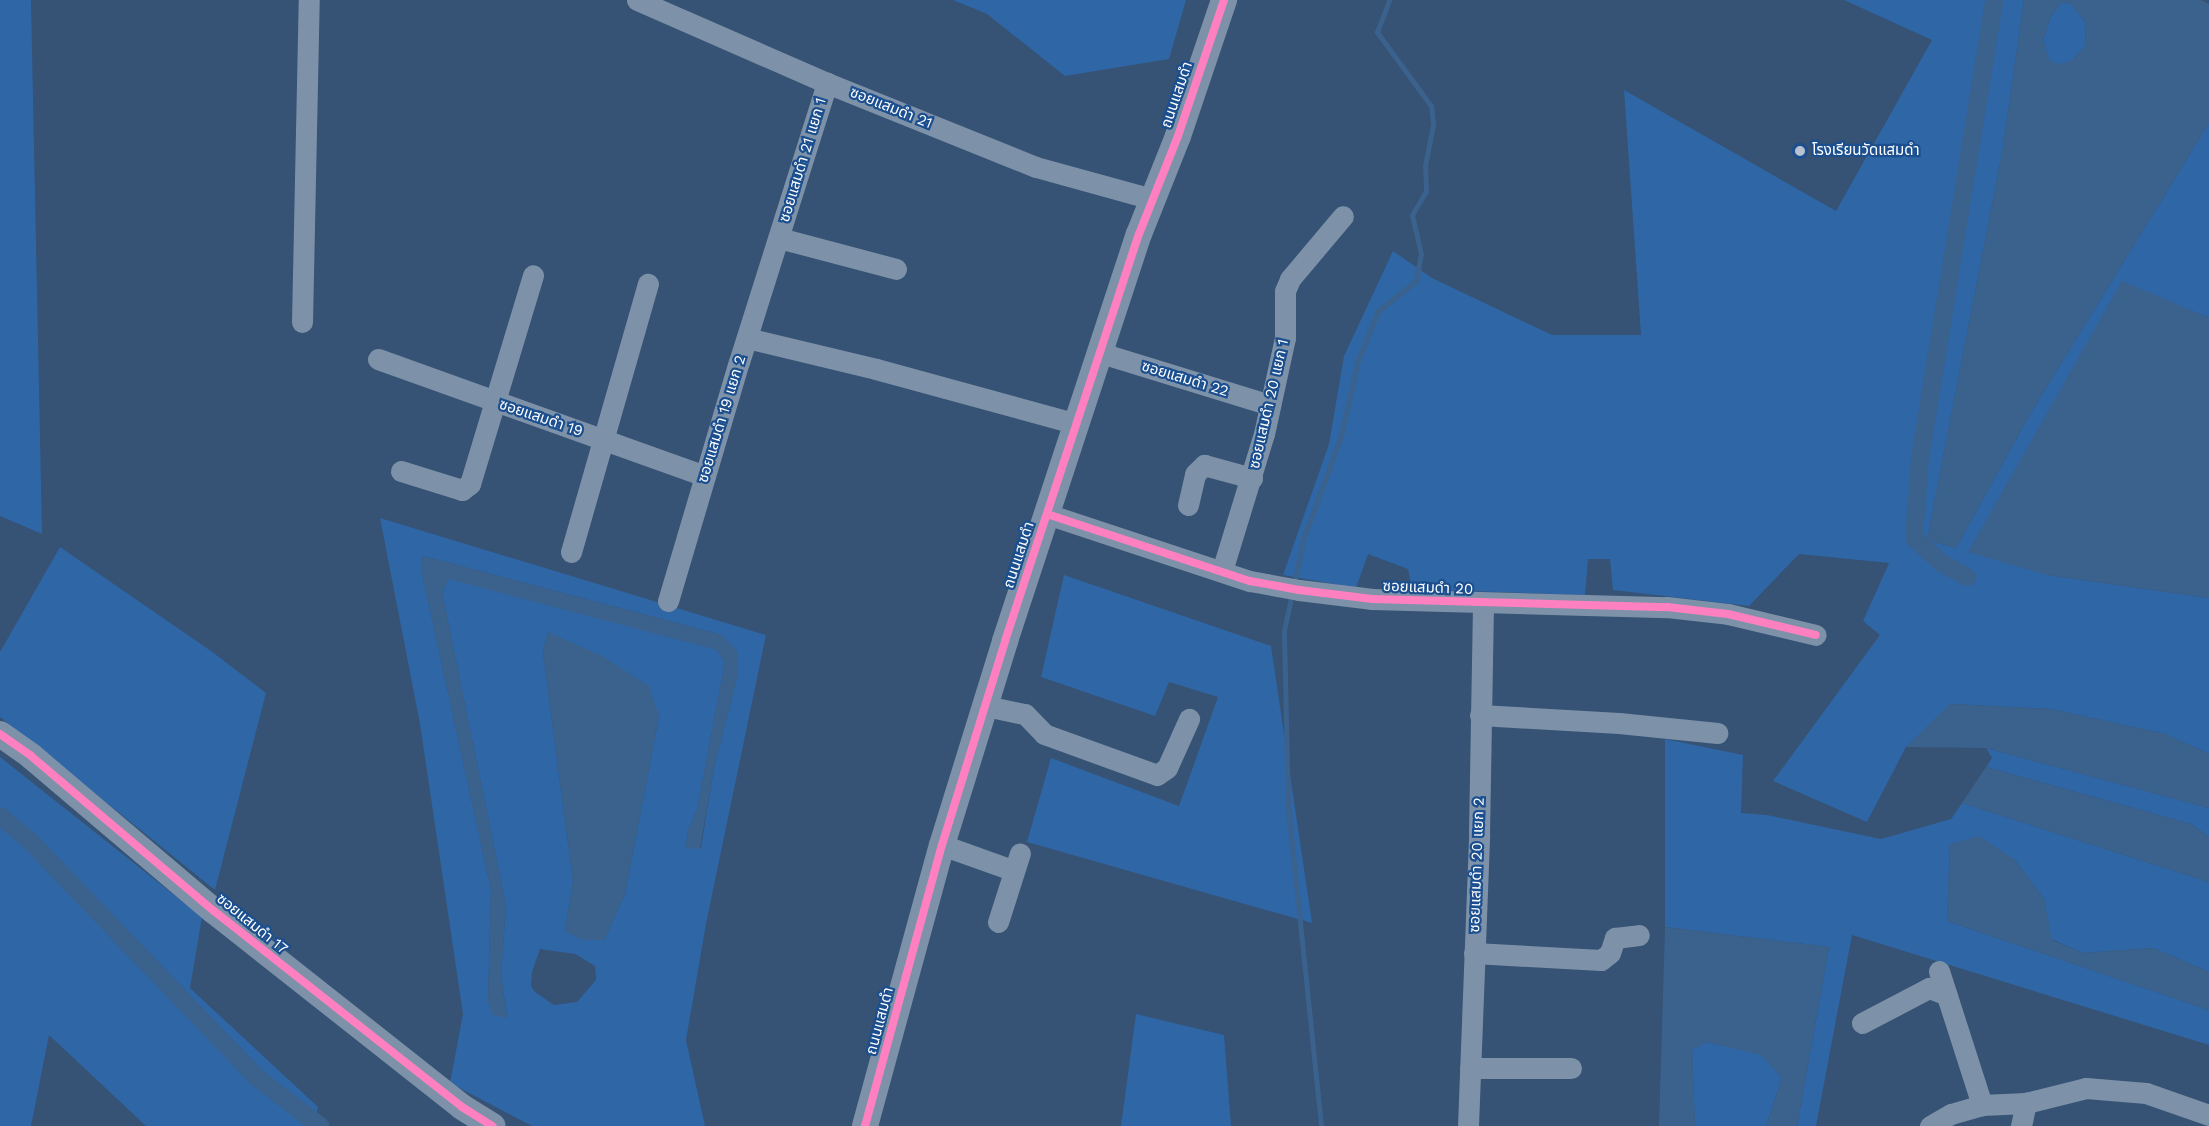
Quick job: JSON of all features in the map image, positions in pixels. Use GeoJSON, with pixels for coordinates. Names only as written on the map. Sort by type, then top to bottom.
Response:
{"type":"FeatureCollection","features":[{"type":"Feature","properties":{"kind":"street"},"geometry":{"type":"LineString","coordinates":[[302,321],[309,0]]}},
{"type":"Feature","properties":{"kind":"street","name":"ซอยแสมดำ 21"},"geometry":{"type":"LineString","coordinates":[[637,0],[827,82],[1036,166],[1152,199]]}},
{"type":"Feature","properties":{"kind":"street","name":"ถนนแสมดำ"},"geometry":{"type":"LineString","coordinates":[[865,1126],[942,845],[1047,514],[1152,199],[1178,136],[1224,0]]}},
{"type":"Feature","properties":{"kind":"street","name":"ซอยแสมดำ 21 แยก 1"},"geometry":{"type":"LineString","coordinates":[[779,238],[827,82]]}},
{"type":"Feature","properties":{"kind":"street","name":"ซอยแสมดำ 20 แยก 1"},"geometry":{"type":"LineString","coordinates":[[1222,571],[1252,478],[1270,405],[1285,338],[1285,291],[1290,279],[1343,216]]}},
{"type":"Feature","properties":{"kind":"street"},"geometry":{"type":"LineString","coordinates":[[779,238],[896,269]]}},
{"type":"Feature","properties":{"kind":"street","name":"ซอยแสมดำ 19 แยก 2"},"geometry":{"type":"LineString","coordinates":[[668,601],[779,238]]}},
{"type":"Feature","properties":{"kind":"street"},"geometry":{"type":"LineString","coordinates":[[401,471],[462,490],[470,484],[533,275]]}},
{"type":"Feature","properties":{"kind":"street"},"geometry":{"type":"LineString","coordinates":[[571,552],[601,439],[648,284]]}},
{"type":"Feature","properties":{"kind":"street"},"geometry":{"type":"LineString","coordinates":[[747,338],[887,372],[1077,424]]}},
{"type":"Feature","properties":{"kind":"street","name":"ซอยแสมดำ 22"},"geometry":{"type":"LineString","coordinates":[[1101,352],[1270,405]]}},
{"type":"Feature","properties":{"kind":"street","name":"ซอยแสมดำ 19"},"geometry":{"type":"LineString","coordinates":[[378,359],[705,476]]}},
{"type":"Feature","properties":{"kind":"street"},"geometry":{"type":"LineString","coordinates":[[1188,505],[1195,474],[1204,465],[1252,478]]}},
{"type":"Feature","properties":{"kind":"street","name":"ซอยแสมดำ 20"},"geometry":{"type":"LineString","coordinates":[[1047,514],[1222,571],[1290,589],[1372,599],[1483,604],[1600,604],[1667,607],[1728,614],[1816,635]]}},
{"type":"Feature","properties":{"kind":"street","name":"ซอยแสมดำ 20 แยก 2"},"geometry":{"type":"LineString","coordinates":[[1468,1126],[1483,604]]}},
{"type":"Feature","properties":{"kind":"street"},"geometry":{"type":"LineString","coordinates":[[986,706],[1025,714],[1044,734],[1158,775],[1167,768],[1189,719]]}},
{"type":"Feature","properties":{"kind":"street"},"geometry":{"type":"LineString","coordinates":[[1480,715],[1619,723],[1718,734]]}},
{"type":"Feature","properties":{"kind":"street","name":"ซอยแสมดำ 17"},"geometry":{"type":"LineString","coordinates":[[0,734],[31,756],[214,911],[462,1107],[493,1126]]}},
{"type":"Feature","properties":{"kind":"street"},"geometry":{"type":"LineString","coordinates":[[942,845],[1016,861],[998,922]]}},
{"type":"Feature","properties":{"kind":"street"},"geometry":{"type":"LineString","coordinates":[[1474,952],[1602,960],[1610,953],[1616,938],[1639,935]]}},
{"type":"Feature","properties":{"kind":"street"},"geometry":{"type":"LineString","coordinates":[[1939,971],[1982,1105]]}},
{"type":"Feature","properties":{"kind":"street"},"geometry":{"type":"LineString","coordinates":[[1862,1023],[1929,988],[1947,995]]}},
{"type":"Feature","properties":{"kind":"street"},"geometry":{"type":"LineString","coordinates":[[1470,1068],[1571,1068]]}},
{"type":"Feature","properties":{"kind":"street"},"geometry":{"type":"LineString","coordinates":[[1930,1126],[1951,1113],[1982,1105],[2026,1103],[2086,1088],[2146,1093],[2209,1115]]}},
{"type":"Feature","properties":{"kind":"street"},"geometry":{"type":"LineString","coordinates":[[2021,1126],[2026,1103]]}},
{"type":"Feature","properties":{"kind":"shaded area"},"geometry":{"type":"Polygon","coordinates":[[[0,0],[31,0],[42,534],[0,516],[0,0]]]}},
{"type":"Feature","properties":{"kind":"shaded area"},"geometry":{"type":"Polygon","coordinates":[[[953,0],[1186,0],[1169,59],[1065,76],[987,14],[953,0]]]}},
{"type":"Feature","properties":{"kind":"shaded area"},"geometry":{"type":"Polygon","coordinates":[[[1844,0],[2024,0],[2003,148],[1927,540],[1956,548],[2030,414],[2209,123],[2209,318],[2190,310],[2047,575],[2209,598],[2209,754],[2165,734],[2051,709],[1951,704],[1906,747],[1867,822],[1773,781],[1880,635],[1863,621],[1889,563],[1799,554],[1749,606],[1613,590],[1610,559],[1588,559],[1585,595],[1412,589],[1408,569],[1368,554],[1356,588],[1283,575],[1329,444],[1344,356],[1393,251],[1432,278],[1552,335],[1641,335],[1624,90],[1836,211],[1932,40],[1844,0]]]}},
{"type":"Feature","properties":{"kind":"shaded area"},"geometry":{"type":"Polygon","coordinates":[[[2024,0],[2201,0],[2209,4],[2209,123],[2030,414],[1956,548],[1927,540],[2003,148],[2024,0]],[[2062,2],[2051,16],[2043,40],[2049,60],[2060,64],[2073,60],[2085,46],[2086,23],[2071,4],[2062,2]]]}},
{"type":"Feature","properties":{"kind":"shaded area"},"geometry":{"type":"Polygon","coordinates":[[[2062,2],[2071,4],[2086,23],[2085,46],[2073,60],[2060,65],[2049,61],[2043,40],[2051,16],[2062,2]]]}},
{"type":"Feature","properties":{"kind":"shaded area"},"geometry":{"type":"Polygon","coordinates":[[[2122,281],[2209,318],[2209,598],[2047,575],[1968,552],[2122,281]]]}},
{"type":"Feature","properties":{"kind":"shaded area"},"geometry":{"type":"Polygon","coordinates":[[[380,518],[766,635],[706,924],[686,1040],[705,1126],[532,1126],[450,1083],[463,1014],[420,724],[380,518]],[[423,556],[421,568],[491,890],[488,1002],[507,1017],[501,974],[506,906],[442,592],[449,578],[717,649],[725,663],[697,810],[688,831],[686,848],[701,848],[714,767],[737,678],[722,635],[423,556]],[[548,632],[543,652],[573,881],[565,931],[604,940],[625,894],[659,716],[548,632]],[[540,949],[532,972],[531,986],[535,992],[554,1005],[577,1002],[596,980],[595,966],[575,954],[540,949]]]}},
{"type":"Feature","properties":{"kind":"shaded area"},"geometry":{"type":"Polygon","coordinates":[[[60,547],[211,651],[266,693],[215,890],[0,717],[0,652],[60,547]]]}},
{"type":"Feature","properties":{"kind":"shaded area"},"geometry":{"type":"Polygon","coordinates":[[[423,556],[722,635],[738,652],[737,678],[714,767],[700,849],[686,848],[688,831],[697,810],[725,663],[717,650],[449,579],[442,592],[506,906],[501,974],[507,1018],[493,1015],[488,1002],[491,890],[421,568],[423,556]]]}},
{"type":"Feature","properties":{"kind":"shaded area"},"geometry":{"type":"Polygon","coordinates":[[[1064,575],[1271,646],[1312,923],[1027,842],[1051,758],[1179,806],[1218,697],[1169,682],[1155,716],[1041,677],[1064,575]]]}},
{"type":"Feature","properties":{"kind":"shaded area"},"geometry":{"type":"Polygon","coordinates":[[[548,632],[602,656],[649,686],[659,716],[625,894],[604,940],[582,940],[565,931],[573,881],[543,652],[548,632]]]}},
{"type":"Feature","properties":{"kind":"shaded area"},"geometry":{"type":"Polygon","coordinates":[[[1950,704],[2051,709],[2165,734],[2209,754],[2209,808],[1986,748],[1906,747],[1950,704]]]}},
{"type":"Feature","properties":{"kind":"shaded area"},"geometry":{"type":"Polygon","coordinates":[[[1665,739],[1743,755],[1741,813],[1767,815],[1881,839],[1951,819],[1962,803],[2209,882],[2209,972],[2153,948],[2083,953],[2051,939],[2044,899],[2014,859],[1950,844],[1947,921],[2209,1010],[2209,1045],[1852,935],[1816,1126],[1797,1126],[1829,947],[1665,927],[1665,739]]]}},
{"type":"Feature","properties":{"kind":"shaded area"},"geometry":{"type":"Polygon","coordinates":[[[1986,748],[2209,808],[2209,837],[2191,824],[1986,767],[1992,758],[1986,748]]]}},
{"type":"Feature","properties":{"kind":"shaded area"},"geometry":{"type":"Polygon","coordinates":[[[0,757],[202,917],[190,988],[318,1107],[314,1126],[146,1126],[49,1035],[31,1126],[0,1126],[0,757]]]}},
{"type":"Feature","properties":{"kind":"shaded area"},"geometry":{"type":"Polygon","coordinates":[[[1986,767],[2191,824],[2209,837],[2209,882],[1962,803],[1986,767]]]}},
{"type":"Feature","properties":{"kind":"shaded area"},"geometry":{"type":"Polygon","coordinates":[[[1979,836],[2014,859],[2044,899],[2052,940],[2083,953],[2153,948],[2209,972],[2209,1010],[1947,921],[1950,844],[1979,836]]]}},
{"type":"Feature","properties":{"kind":"shaded area"},"geometry":{"type":"Polygon","coordinates":[[[1665,927],[1829,947],[1797,1126],[1766,1126],[1782,1078],[1761,1055],[1707,1042],[1692,1050],[1695,1126],[1659,1126],[1665,927]]]}},
{"type":"Feature","properties":{"kind":"shaded area"},"geometry":{"type":"Polygon","coordinates":[[[1136,1014],[1224,1035],[1231,1126],[1121,1126],[1136,1014]]]}},
{"type":"Feature","properties":{"kind":"shaded area"},"geometry":{"type":"Polygon","coordinates":[[[1707,1042],[1761,1054],[1782,1078],[1766,1126],[1695,1126],[1692,1049],[1707,1042]]]}},
{"type":"Feature","properties":{"kind":"waterway"},"geometry":{"type":"LineString","coordinates":[[1294,584],[1304,537],[1341,436],[1358,360],[1378,311],[1416,281],[1421,254],[1412,215],[1426,191],[1425,166],[1433,124],[1431,106],[1377,32],[1389,0]]}},
{"type":"Feature","properties":{"kind":"waterway"},"geometry":{"type":"LineString","coordinates":[[1967,577],[1940,562],[1914,538],[1920,459],[1994,0]]}},
{"type":"Feature","properties":{"kind":"waterway"},"geometry":{"type":"LineString","coordinates":[[1292,593],[1284,632],[1288,806],[1321,1126]]}},
{"type":"Feature","properties":{"kind":"waterway"},"geometry":{"type":"LineString","coordinates":[[0,816],[31,842],[256,1077],[320,1126]]}},
{"type":"Feature","properties":{"kind":"cycle path"},"geometry":{"type":"LineString","coordinates":[[865,1126],[942,845],[1005,641],[1139,234],[1178,136],[1224,0]]}},
{"type":"Feature","properties":{"kind":"cycle path"},"geometry":{"type":"LineString","coordinates":[[1047,514],[1250,581],[1299,590],[1372,599],[1667,607],[1728,614],[1816,635]]}},
{"type":"Feature","properties":{"kind":"cycle path"},"geometry":{"type":"LineString","coordinates":[[0,734],[31,756],[214,911],[462,1107],[493,1126]]}},
{"type":"Feature","properties":{"kind":"place","name":"โรงเรียนวัดแสมดำ"},"geometry":{"type":"Point","coordinates":[1800,151]}}]}
